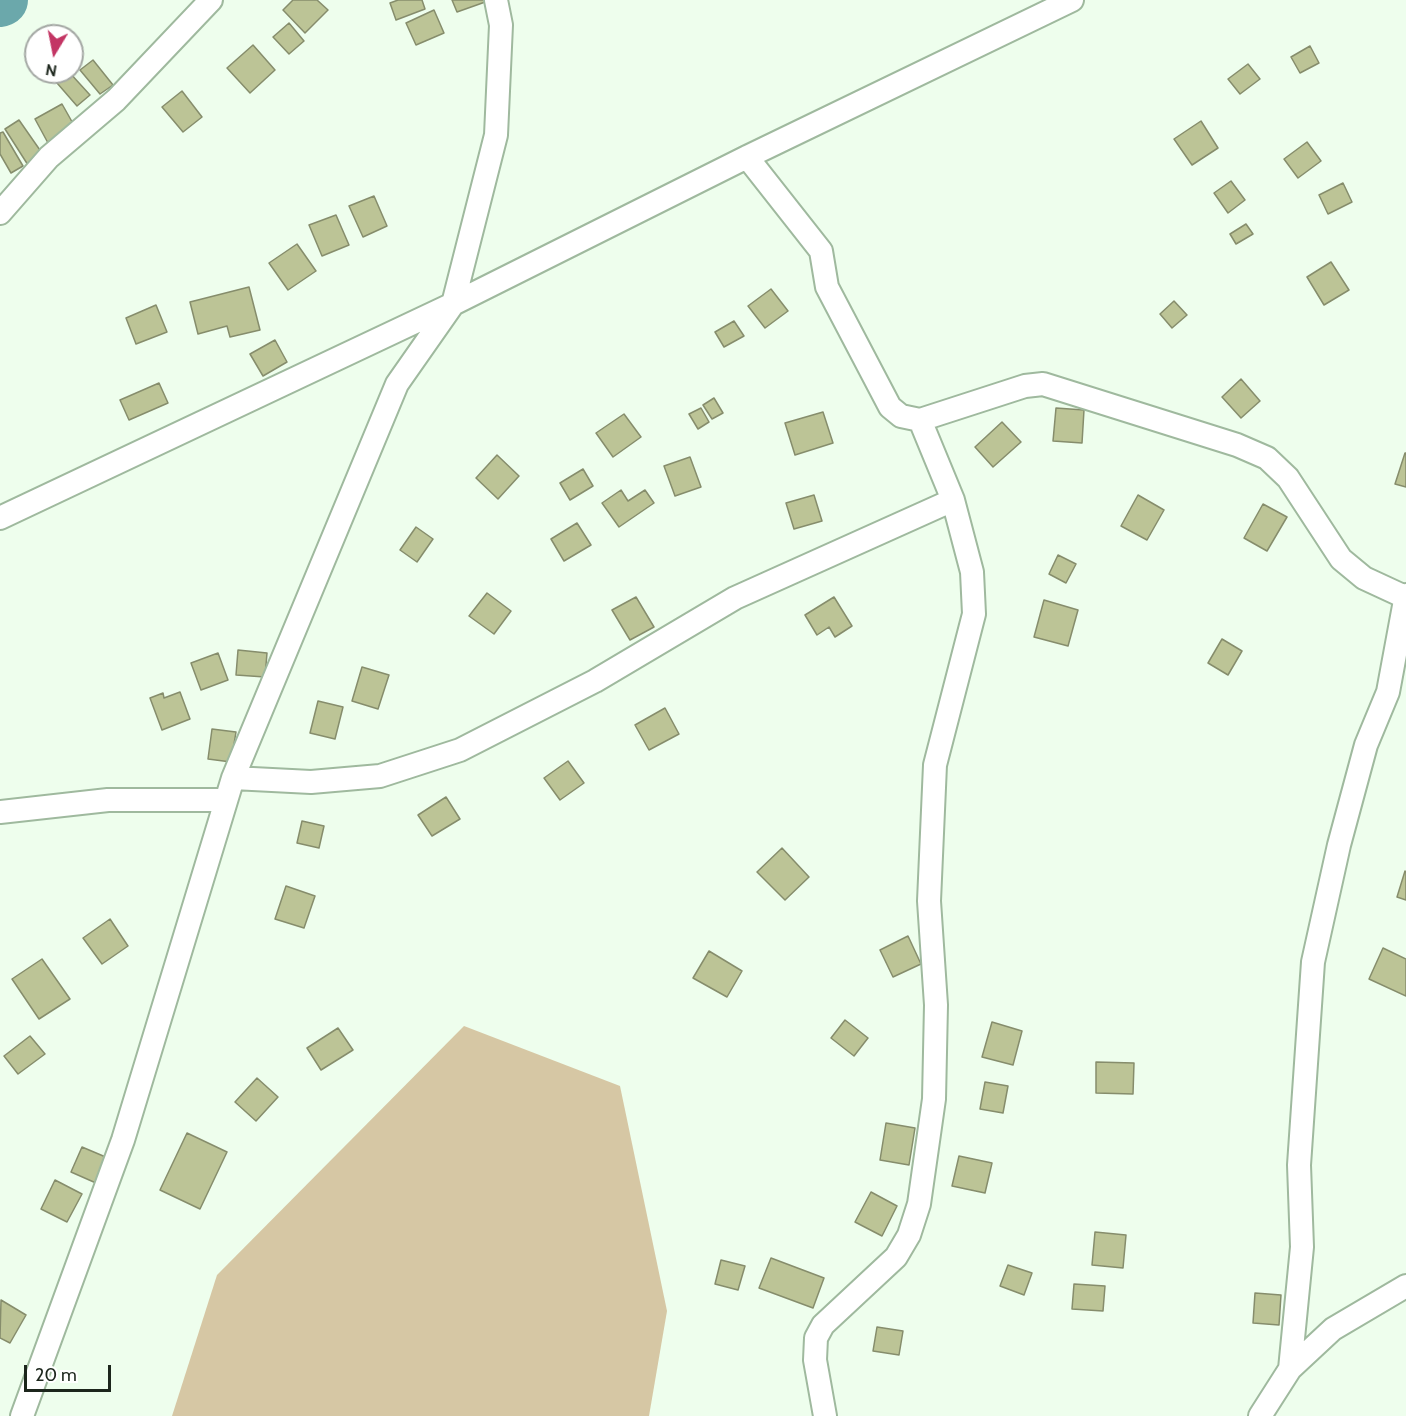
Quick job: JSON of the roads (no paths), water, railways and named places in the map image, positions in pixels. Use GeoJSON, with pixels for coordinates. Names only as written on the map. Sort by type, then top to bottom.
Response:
{"type":"FeatureCollection","features":[{"type":"Feature","properties":{"kind":"street"},"geometry":{"type":"LineString","coordinates":[[0,213],[49,157],[116,100],[211,0]]}},
{"type":"Feature","properties":{"kind":"street"},"geometry":{"type":"LineString","coordinates":[[22,1416],[123,1140],[233,778],[397,384],[453,304],[496,135],[501,25],[496,0]]}},
{"type":"Feature","properties":{"kind":"street"},"geometry":{"type":"LineString","coordinates":[[0,518],[453,304],[747,157],[1072,0]]}},
{"type":"Feature","properties":{"kind":"street"},"geometry":{"type":"LineString","coordinates":[[747,157],[821,251],[827,287],[890,406],[901,416],[920,420],[1025,386],[1043,384],[1236,445],[1267,458],[1288,478],[1341,559],[1364,578],[1406,596],[1388,692],[1366,745],[1339,845],[1313,962],[1299,1166],[1302,1247],[1290,1369]]}},
{"type":"Feature","properties":{"kind":"street"},"geometry":{"type":"LineString","coordinates":[[825,1416],[815,1360],[816,1338],[823,1325],[896,1257],[909,1235],[919,1204],[934,1099],[936,1005],[929,901],[935,765],[974,614],[972,572],[953,500],[920,420]]}},
{"type":"Feature","properties":{"kind":"street"},"geometry":{"type":"LineString","coordinates":[[233,778],[311,782],[380,776],[460,750],[595,681],[735,598],[953,500]]}},
{"type":"Feature","properties":{"kind":"street"},"geometry":{"type":"LineString","coordinates":[[0,812],[108,800],[225,800]]}},
{"type":"Feature","properties":{"kind":"street"},"geometry":{"type":"LineString","coordinates":[[1260,1416],[1290,1369],[1333,1329],[1406,1286]]}}]}
